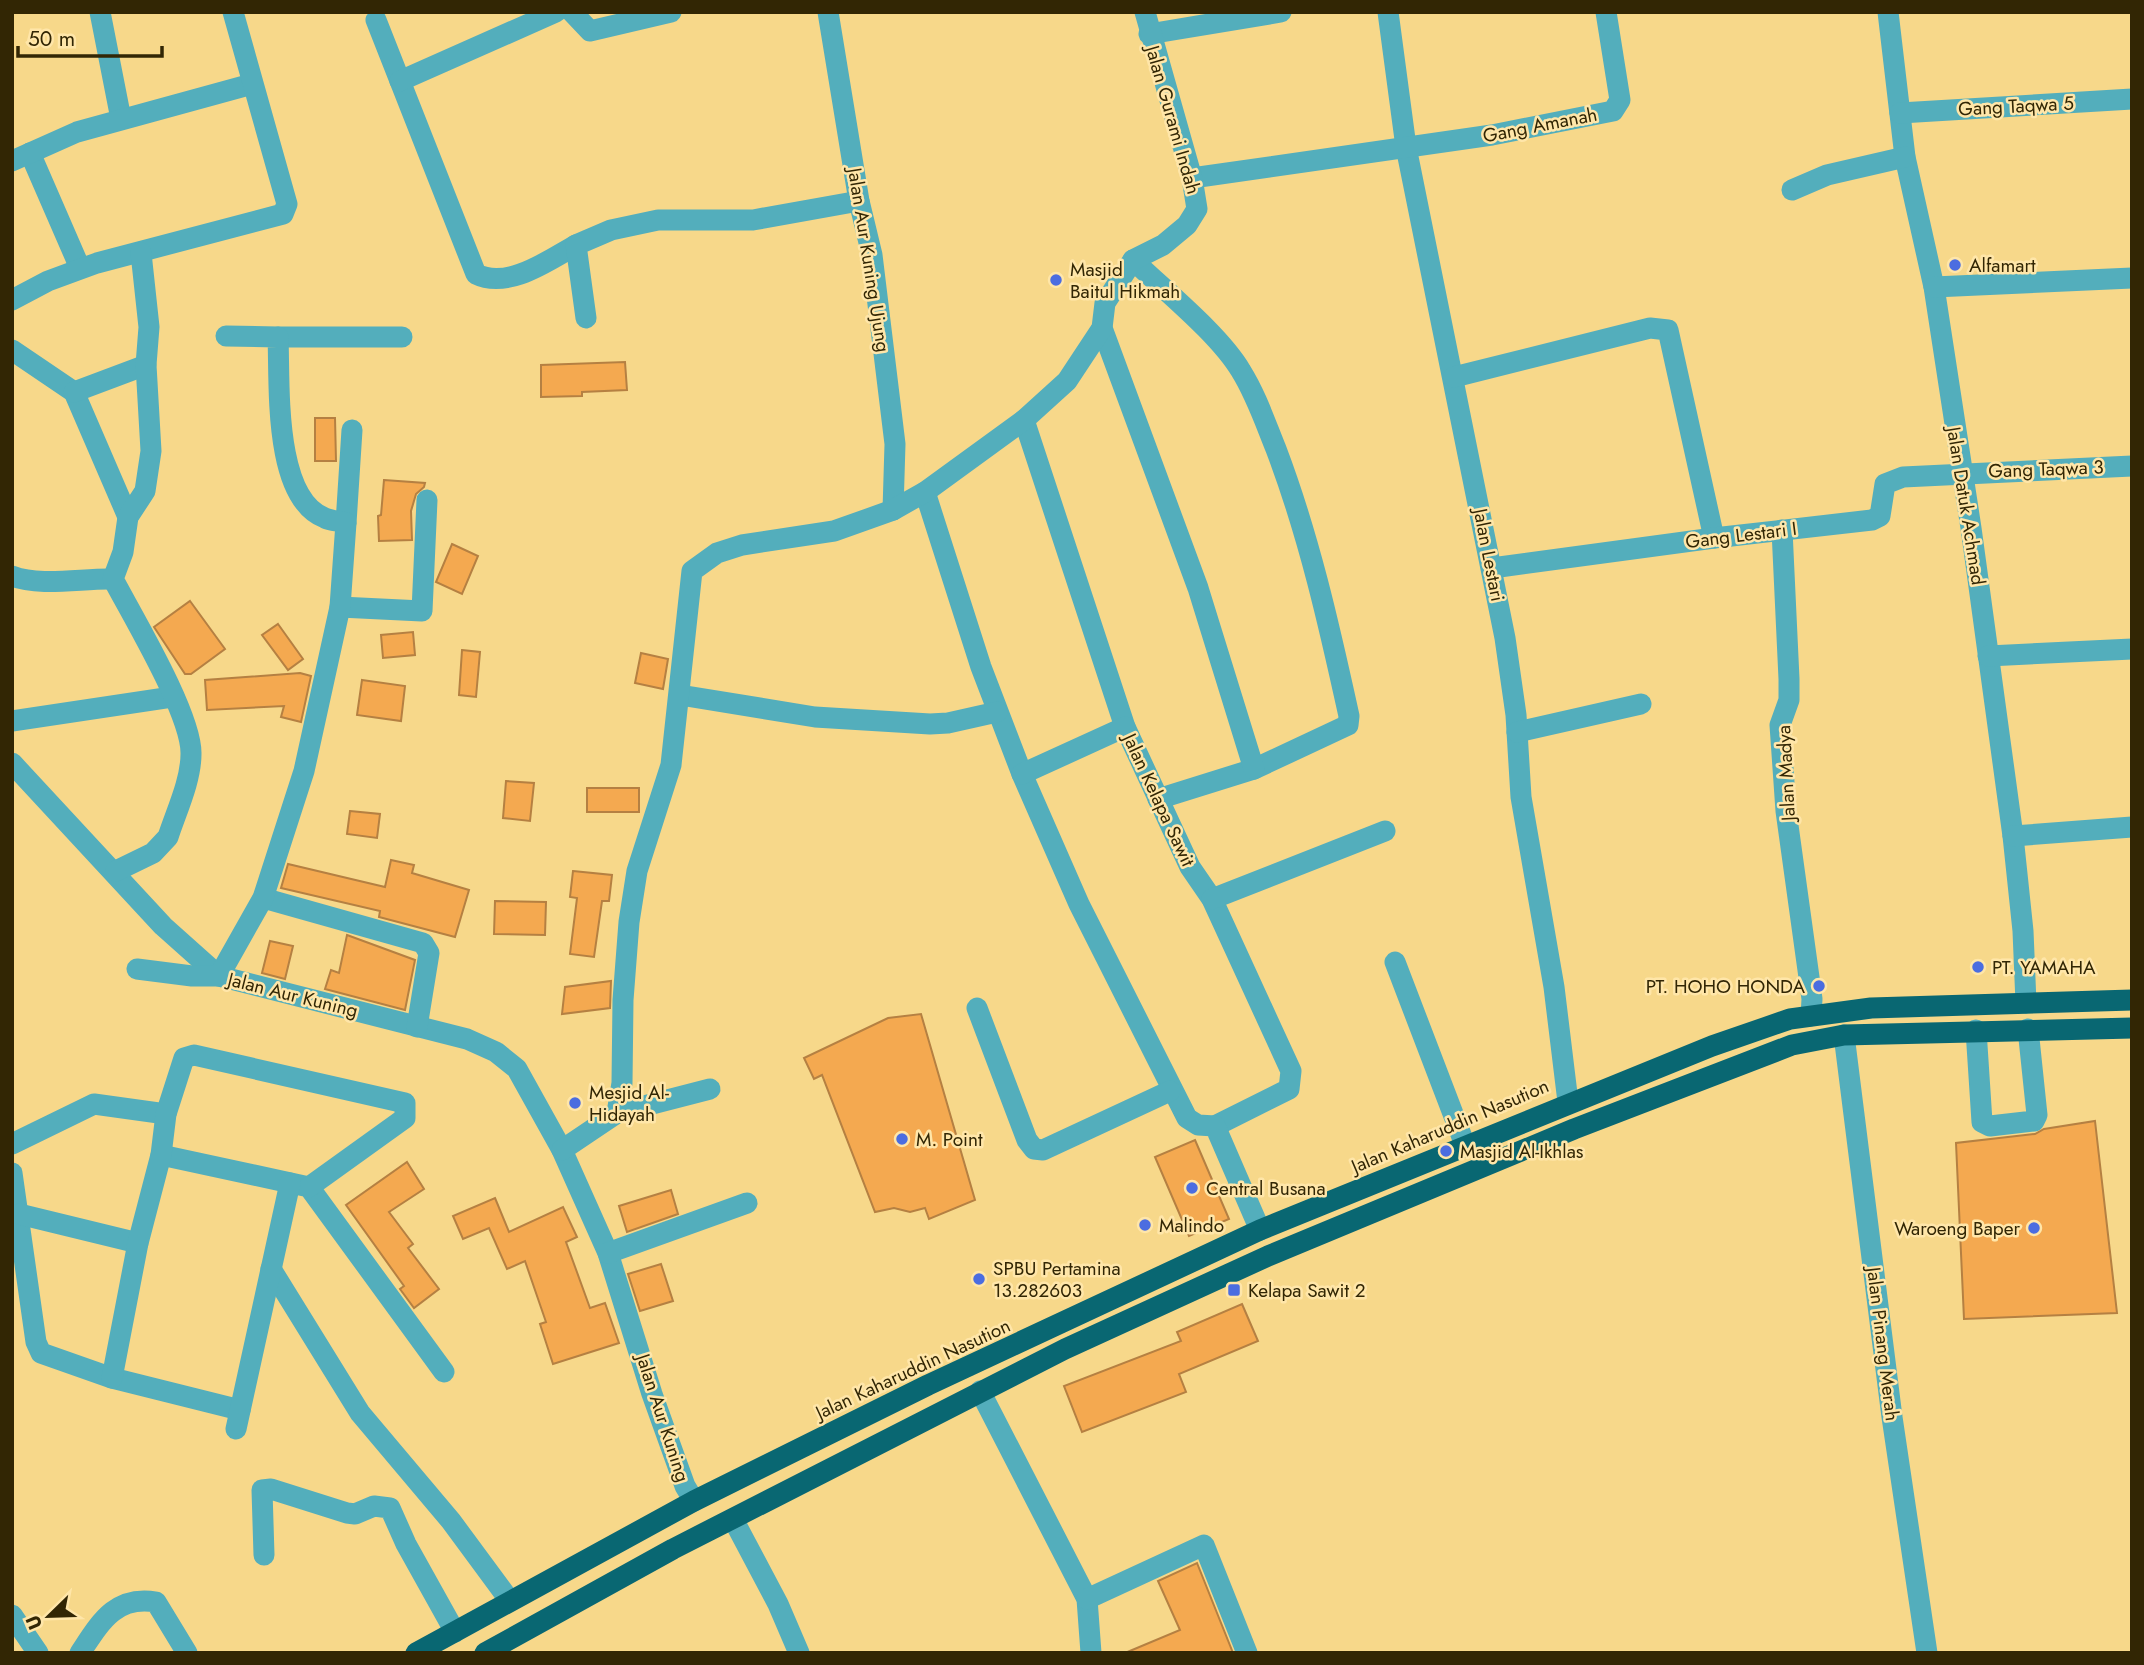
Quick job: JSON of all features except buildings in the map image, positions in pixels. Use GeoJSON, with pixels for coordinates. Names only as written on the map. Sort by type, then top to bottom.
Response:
{"type":"FeatureCollection","features":[{"type":"Feature","properties":{"kind":"highway","name":"Jalan Kaharuddin Nasution"},"geometry":{"type":"LineString","coordinates":[[416,1653],[694,1501],[928,1385],[1260,1230],[1568,1102],[1769,1025],[1871,1008],[2132,1000]]}},
{"type":"Feature","properties":{"kind":"highway"},"geometry":{"type":"LineString","coordinates":[[485,1653],[733,1519],[980,1391],[1123,1322],[1268,1256],[1574,1129],[1792,1045],[1844,1035],[2028,1028],[2132,1028]]}},
{"type":"Feature","properties":{"kind":"highway"},"geometry":{"type":"LineString","coordinates":[[1114,1300],[1123,1322]]}},
{"type":"Feature","properties":{"kind":"street"},"geometry":{"type":"LineString","coordinates":[[100,12],[121,119]]}},
{"type":"Feature","properties":{"kind":"street"},"geometry":{"type":"LineString","coordinates":[[12,300],[80,268],[283,214],[287,204],[233,12]]}},
{"type":"Feature","properties":{"kind":"street"},"geometry":{"type":"LineString","coordinates":[[400,81],[556,12]]}},
{"type":"Feature","properties":{"kind":"street"},"geometry":{"type":"LineString","coordinates":[[572,12],[590,31],[624,17],[671,12]]}},
{"type":"Feature","properties":{"kind":"street","name":"Jalan Aur Kuning Ujung"},"geometry":{"type":"LineString","coordinates":[[828,12],[859,201],[872,255],[895,444],[893,510]]}},
{"type":"Feature","properties":{"kind":"street","name":"Jalan Gurami Indah"},"geometry":{"type":"LineString","coordinates":[[1133,260],[1163,245],[1187,225],[1197,209],[1192,178],[1149,34],[1146,12]]}},
{"type":"Feature","properties":{"kind":"street"},"geometry":{"type":"LineString","coordinates":[[1149,34],[1281,12]]}},
{"type":"Feature","properties":{"kind":"street","name":"Jalan Lestari"},"geometry":{"type":"LineString","coordinates":[[1388,12],[1406,147],[1492,568],[1517,732],[1521,797],[1554,987],[1568,1102]]}},
{"type":"Feature","properties":{"kind":"street","name":"Gang Amanah"},"geometry":{"type":"LineString","coordinates":[[1406,147],[1492,135],[1616,109],[1620,100],[1606,12]]}},
{"type":"Feature","properties":{"kind":"street","name":"Jalan Datuk Achmad"},"geometry":{"type":"LineString","coordinates":[[1888,12],[1905,157],[1934,287],[1988,656],[2024,931],[2026,1003]]}},
{"type":"Feature","properties":{"kind":"street"},"geometry":{"type":"LineString","coordinates":[[376,20],[476,274],[498,279],[530,270],[611,229],[658,220],[753,220],[859,201]]}},
{"type":"Feature","properties":{"kind":"street"},"geometry":{"type":"LineString","coordinates":[[80,268],[21,157],[77,132],[252,85]]}},
{"type":"Feature","properties":{"kind":"street","name":"Gang Taqwa 5"},"geometry":{"type":"LineString","coordinates":[[1900,113],[2132,99]]}},
{"type":"Feature","properties":{"kind":"street"},"geometry":{"type":"LineString","coordinates":[[1192,178],[1406,147]]}},
{"type":"Feature","properties":{"kind":"street"},"geometry":{"type":"LineString","coordinates":[[1792,190],[1827,174],[1905,157]]}},
{"type":"Feature","properties":{"kind":"street"},"geometry":{"type":"LineString","coordinates":[[576,245],[586,318]]}},
{"type":"Feature","properties":{"kind":"street"},"geometry":{"type":"LineString","coordinates":[[116,871],[153,853],[168,837],[191,754],[188,731],[113,579],[123,552],[128,517],[145,491],[151,451],[146,365],[149,327],[141,253]]}},
{"type":"Feature","properties":{"kind":"street"},"geometry":{"type":"LineString","coordinates":[[617,1113],[622,1083],[623,1000],[631,909],[645,840],[671,765],[692,571],[717,553],[742,545],[834,531],[893,510],[925,492],[1024,420],[1067,381],[1102,328],[1105,303],[1133,260],[1240,369],[1259,408],[1293,493],[1316,565],[1349,721],[1338,730],[1254,769],[1158,799]]}},
{"type":"Feature","properties":{"kind":"street"},"geometry":{"type":"LineString","coordinates":[[1934,287],[2132,278]]}},
{"type":"Feature","properties":{"kind":"street"},"geometry":{"type":"LineString","coordinates":[[1102,328],[1198,588],[1254,769]]}},
{"type":"Feature","properties":{"kind":"street"},"geometry":{"type":"LineString","coordinates":[[1454,377],[1650,328],[1668,330],[1714,538]]}},
{"type":"Feature","properties":{"kind":"street"},"geometry":{"type":"LineString","coordinates":[[226,336],[402,337]]}},
{"type":"Feature","properties":{"kind":"street"},"geometry":{"type":"LineString","coordinates":[[278,337],[282,430],[292,483],[312,509],[324,518],[346,523]]}},
{"type":"Feature","properties":{"kind":"street"},"geometry":{"type":"LineString","coordinates":[[12,349],[74,392],[128,517]]}},
{"type":"Feature","properties":{"kind":"street"},"geometry":{"type":"LineString","coordinates":[[74,392],[146,365]]}},
{"type":"Feature","properties":{"kind":"street","name":"Jalan Kelapa Sawit"},"geometry":{"type":"LineString","coordinates":[[1024,420],[1125,727],[1191,867],[1212,899],[1292,1080],[1289,1089],[1215,1126]]}},
{"type":"Feature","properties":{"kind":"street"},"geometry":{"type":"LineString","coordinates":[[137,970],[219,976],[263,898],[304,771],[340,607],[352,430]]}},
{"type":"Feature","properties":{"kind":"street","name":"Gang Taqwa 3"},"geometry":{"type":"LineString","coordinates":[[1961,472],[2132,466]]}},
{"type":"Feature","properties":{"kind":"street","name":"Gang Lestari I"},"geometry":{"type":"LineString","coordinates":[[1492,568],[1872,520],[1880,516],[1883,486],[1888,482],[1903,477],[1961,472]]}},
{"type":"Feature","properties":{"kind":"street"},"geometry":{"type":"LineString","coordinates":[[925,492],[997,712],[1079,904],[1170,1091],[1191,1123],[1215,1126],[1260,1230]]}},
{"type":"Feature","properties":{"kind":"street"},"geometry":{"type":"LineString","coordinates":[[340,607],[422,611],[427,500]]}},
{"type":"Feature","properties":{"kind":"street","name":"Jalan Madya"},"geometry":{"type":"LineString","coordinates":[[1782,530],[1789,679],[1787,709],[1780,725],[1786,811],[1812,999],[1811,1016]]}},
{"type":"Feature","properties":{"kind":"street"},"geometry":{"type":"LineString","coordinates":[[12,576],[41,582],[72,578],[113,579]]}},
{"type":"Feature","properties":{"kind":"street"},"geometry":{"type":"LineString","coordinates":[[1988,656],[2132,649]]}},
{"type":"Feature","properties":{"kind":"street"},"geometry":{"type":"LineString","coordinates":[[680,695],[815,717],[930,724],[997,712]]}},
{"type":"Feature","properties":{"kind":"street"},"geometry":{"type":"LineString","coordinates":[[12,721],[172,697]]}},
{"type":"Feature","properties":{"kind":"street"},"geometry":{"type":"LineString","coordinates":[[1517,732],[1640,704]]}},
{"type":"Feature","properties":{"kind":"street"},"geometry":{"type":"LineString","coordinates":[[1022,774],[1125,727]]}},
{"type":"Feature","properties":{"kind":"street","name":"Jalan Aur Kuning"},"geometry":{"type":"LineString","coordinates":[[12,763],[116,871],[163,926],[219,976],[484,1046],[517,1069],[562,1150],[608,1253],[652,1394],[685,1486],[694,1501]]}},
{"type":"Feature","properties":{"kind":"street"},"geometry":{"type":"LineString","coordinates":[[2013,836],[2132,827]]}},
{"type":"Feature","properties":{"kind":"street"},"geometry":{"type":"LineString","coordinates":[[1212,899],[1385,831]]}},
{"type":"Feature","properties":{"kind":"street"},"geometry":{"type":"LineString","coordinates":[[263,898],[423,943],[429,953],[417,1027]]}},
{"type":"Feature","properties":{"kind":"street"},"geometry":{"type":"LineString","coordinates":[[1395,961],[1465,1145]]}},
{"type":"Feature","properties":{"kind":"street"},"geometry":{"type":"LineString","coordinates":[[977,1008],[1027,1140],[1034,1149],[1043,1150],[1170,1091]]}},
{"type":"Feature","properties":{"kind":"street"},"geometry":{"type":"LineString","coordinates":[[1976,1030],[1982,1122],[1990,1126],[2034,1121],[2037,1115],[2028,1028]]}},
{"type":"Feature","properties":{"kind":"street","name":"Jalan Pinang Merah"},"geometry":{"type":"LineString","coordinates":[[1844,1035],[1892,1417],[1927,1653]]}},
{"type":"Feature","properties":{"kind":"street"},"geometry":{"type":"LineString","coordinates":[[12,1173],[38,1349],[47,1356],[112,1378],[238,1419],[271,1269],[300,1185],[405,1118],[405,1103],[189,1055],[181,1062],[166,1114],[161,1154],[138,1243],[112,1378]]}},
{"type":"Feature","properties":{"kind":"street"},"geometry":{"type":"LineString","coordinates":[[562,1150],[617,1113],[710,1089]]}},
{"type":"Feature","properties":{"kind":"street"},"geometry":{"type":"LineString","coordinates":[[12,1144],[94,1104],[104,1103],[166,1114]]}},
{"type":"Feature","properties":{"kind":"street"},"geometry":{"type":"LineString","coordinates":[[161,1154],[300,1185],[444,1372]]}},
{"type":"Feature","properties":{"kind":"street"},"geometry":{"type":"LineString","coordinates":[[608,1253],[740,1208],[747,1203]]}},
{"type":"Feature","properties":{"kind":"street"},"geometry":{"type":"LineString","coordinates":[[19,1214],[138,1243]]}},
{"type":"Feature","properties":{"kind":"street"},"geometry":{"type":"LineString","coordinates":[[271,1269],[372,1430],[443,1511],[510,1601]]}},
{"type":"Feature","properties":{"kind":"street"},"geometry":{"type":"LineString","coordinates":[[980,1391],[1087,1599],[1091,1653]]}},
{"type":"Feature","properties":{"kind":"street"},"geometry":{"type":"LineString","coordinates":[[264,1555],[262,1490],[271,1489],[347,1513],[383,1505],[396,1516],[406,1544],[456,1632]]}},
{"type":"Feature","properties":{"kind":"street"},"geometry":{"type":"LineString","coordinates":[[733,1519],[778,1604],[799,1653]]}},
{"type":"Feature","properties":{"kind":"street"},"geometry":{"type":"LineString","coordinates":[[1087,1599],[1204,1545],[1247,1653]]}},
{"type":"Feature","properties":{"kind":"street"},"geometry":{"type":"LineString","coordinates":[[80,1653],[105,1615],[139,1599],[156,1602],[187,1653]]}},
{"type":"Feature","properties":{"kind":"street"},"geometry":{"type":"LineString","coordinates":[[12,1615],[38,1653]]}},
{"type":"Feature","properties":{"kind":"place","name":"Alfamart"},"geometry":{"type":"Point","coordinates":[1955,265]}},
{"type":"Feature","properties":{"kind":"place","name":"Masjid Baitul Hikmah"},"geometry":{"type":"Point","coordinates":[1056,280]}},
{"type":"Feature","properties":{"kind":"place","name":"PT. YAMAHA"},"geometry":{"type":"Point","coordinates":[1978,967]}},
{"type":"Feature","properties":{"kind":"place","name":"PT. HOHO HONDA"},"geometry":{"type":"Point","coordinates":[1819,986]}},
{"type":"Feature","properties":{"kind":"place","name":"Mesjid Al- Hidayah"},"geometry":{"type":"Point","coordinates":[575,1103]}},
{"type":"Feature","properties":{"kind":"place","name":"M. Point"},"geometry":{"type":"Point","coordinates":[902,1139]}},
{"type":"Feature","properties":{"kind":"place","name":"Masjid Al-Ikhlas"},"geometry":{"type":"Point","coordinates":[1446,1151]}},
{"type":"Feature","properties":{"kind":"place","name":"Central Busana"},"geometry":{"type":"Point","coordinates":[1192,1188]}},
{"type":"Feature","properties":{"kind":"place","name":"Malindo"},"geometry":{"type":"Point","coordinates":[1145,1225]}},
{"type":"Feature","properties":{"kind":"place","name":"Waroeng Baper"},"geometry":{"type":"Point","coordinates":[2034,1228]}},
{"type":"Feature","properties":{"kind":"place","name":"SPBU Pertamina 13.282603"},"geometry":{"type":"Point","coordinates":[979,1279]}},
{"type":"Feature","properties":{"kind":"place","name":"Kelapa Sawit 2"},"geometry":{"type":"Point","coordinates":[1234,1290]}}]}
